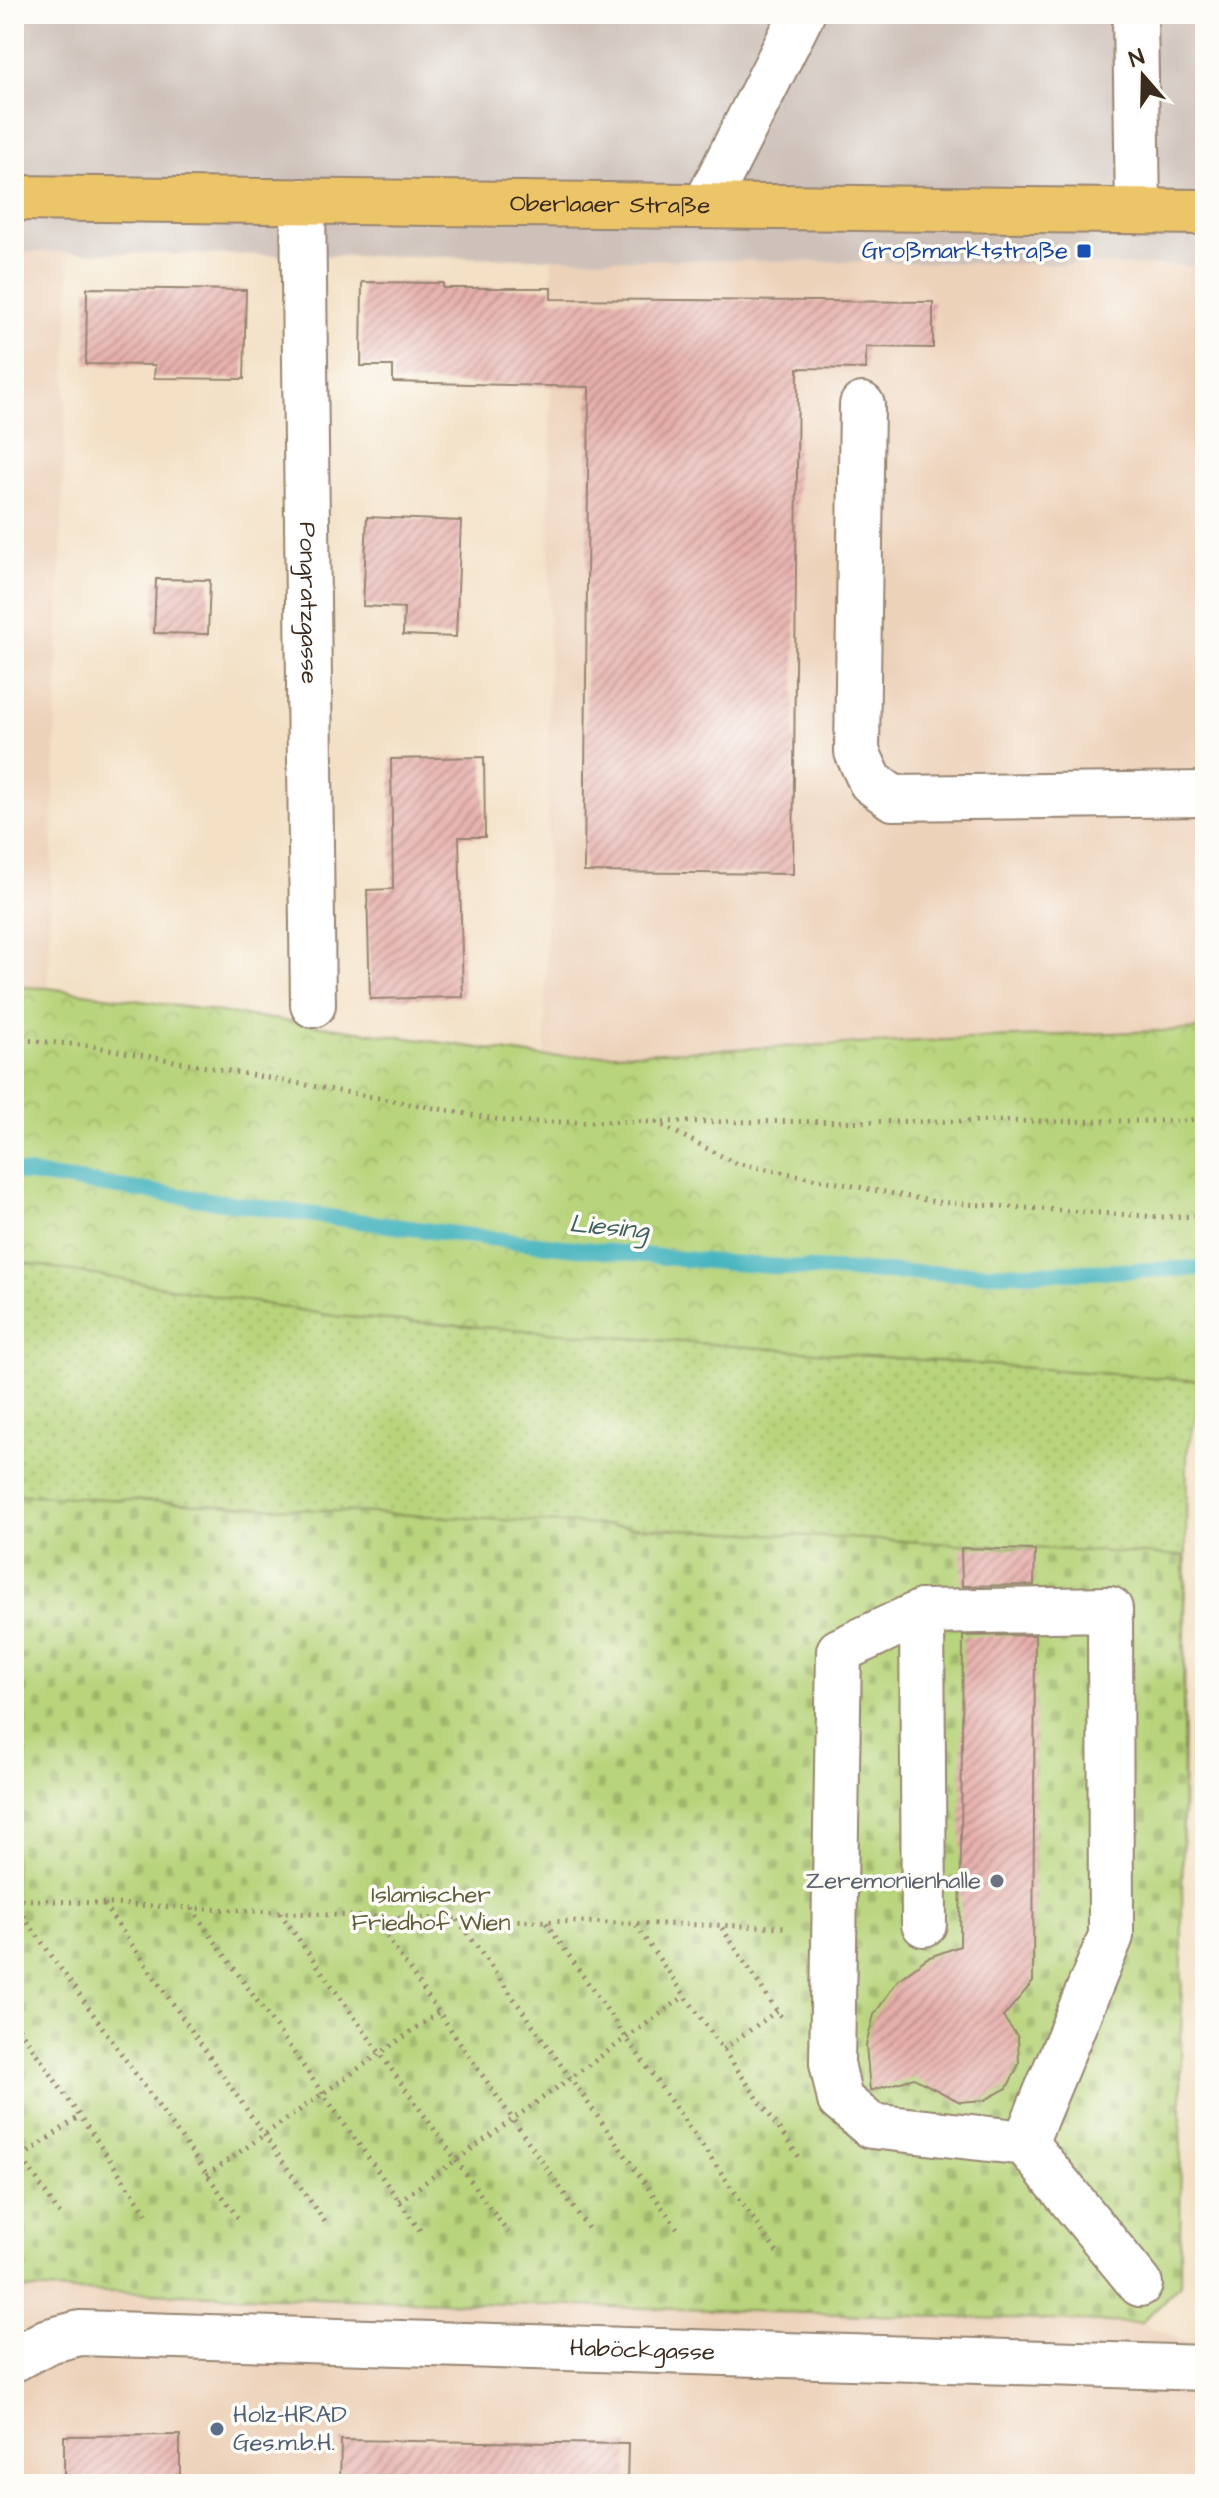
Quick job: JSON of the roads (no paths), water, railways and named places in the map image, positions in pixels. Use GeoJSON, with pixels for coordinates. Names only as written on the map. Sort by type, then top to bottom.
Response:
{"type":"FeatureCollection","features":[{"type":"Feature","properties":{"kind":"main road","name":"Oberlaaer Straße"},"geometry":{"type":"LineString","coordinates":[[14,198],[1205,212]]}},
{"type":"Feature","properties":{"kind":"street"},"geometry":{"type":"LineString","coordinates":[[705,206],[802,14]]}},
{"type":"Feature","properties":{"kind":"street"},"geometry":{"type":"LineString","coordinates":[[1135,14],[1138,211]]}},
{"type":"Feature","properties":{"kind":"street","name":"Pongratzgasse"},"geometry":{"type":"LineString","coordinates":[[303,201],[313,1005]]}},
{"type":"Feature","properties":{"kind":"street"},"geometry":{"type":"LineString","coordinates":[[862,405],[857,752],[871,782],[893,798],[1205,794]]}},
{"type":"Feature","properties":{"kind":"street"},"geometry":{"type":"LineString","coordinates":[[1025,2143],[1111,1936],[1110,1609],[922,1612],[839,1651],[832,2063],[840,2100],[871,2126],[1025,2143],[1140,2284]]}},
{"type":"Feature","properties":{"kind":"street"},"geometry":{"type":"LineString","coordinates":[[922,1612],[924,1924]]}},
{"type":"Feature","properties":{"kind":"street","name":"Haböckgasse"},"geometry":{"type":"LineString","coordinates":[[14,2359],[48,2341],[80,2333],[1205,2368]]}},
{"type":"Feature","properties":{"kind":"waterway","name":"Liesing"},"geometry":{"type":"LineString","coordinates":[[14,1172],[406,1228],[701,1261],[851,1271],[952,1273],[1205,1268]]}},
{"type":"Feature","properties":{"kind":"place","name":"Großmarktstraße"},"geometry":{"type":"Point","coordinates":[1084,251]}},
{"type":"Feature","properties":{"kind":"place","name":"Zeremonienhalle"},"geometry":{"type":"Point","coordinates":[997,1881]}},
{"type":"Feature","properties":{"kind":"place","name":"Holz-HRAD Ges.m.b.H."},"geometry":{"type":"Point","coordinates":[217,2429]}},
{"type":"Feature","properties":{"kind":"park label","name":"Islamischer Friedhof Wien"},"geometry":{"type":"Point","coordinates":[431,1909]}}]}
